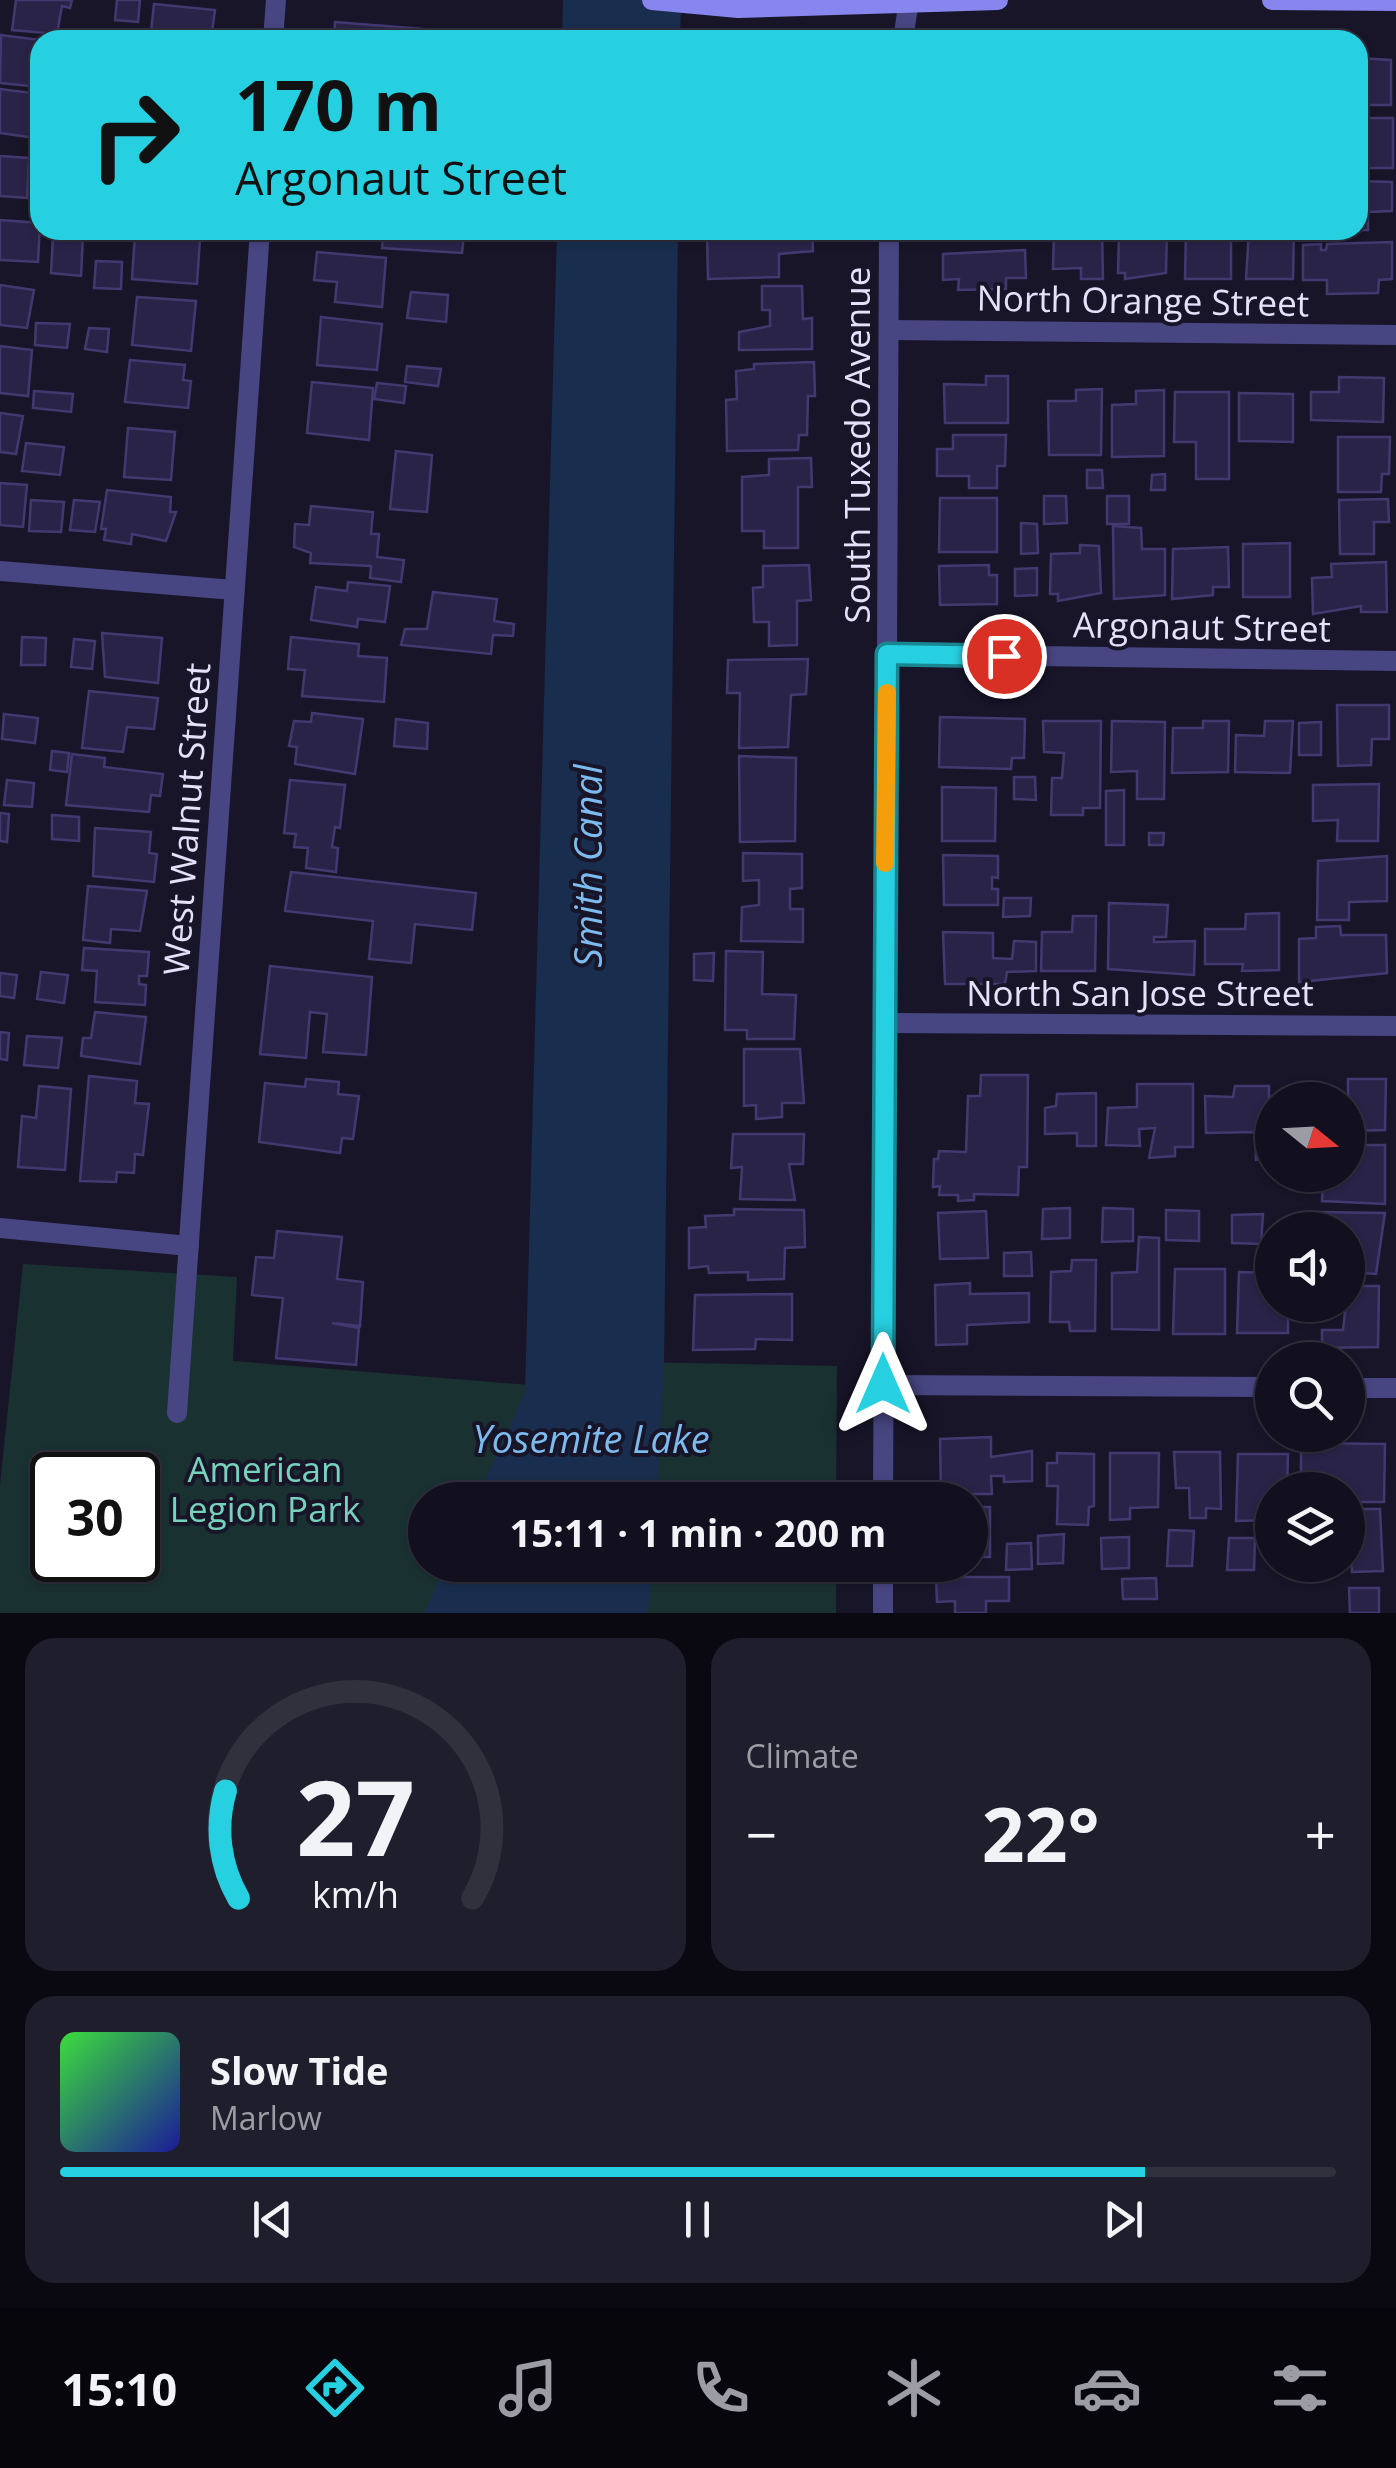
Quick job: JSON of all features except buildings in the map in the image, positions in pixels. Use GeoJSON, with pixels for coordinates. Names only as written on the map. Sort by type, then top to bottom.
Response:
{"type":"FeatureCollection","features":[{"type":"Feature","properties":{"kind":"main road"},"geometry":{"type":"LineString","coordinates":[[652,0],[692,5],[998,0]]}},
{"type":"Feature","properties":{"kind":"main road"},"geometry":{"type":"LineString","coordinates":[[1272,0],[1396,1]]}},
{"type":"Feature","properties":{"kind":"street"},"geometry":{"type":"LineString","coordinates":[[274,30],[276,0]]}},
{"type":"Feature","properties":{"kind":"street"},"geometry":{"type":"LineString","coordinates":[[904,30],[909,0]]}},
{"type":"Feature","properties":{"kind":"street","name":"West Walnut Street"},"geometry":{"type":"LineString","coordinates":[[177,1413],[259,240]]}},
{"type":"Feature","properties":{"kind":"street","name":"South Tuxedo Avenue"},"geometry":{"type":"LineString","coordinates":[[883,1482],[889,240]]}},
{"type":"Feature","properties":{"kind":"street","name":"North Orange Street"},"geometry":{"type":"LineString","coordinates":[[890,330],[1396,335]]}},
{"type":"Feature","properties":{"kind":"street"},"geometry":{"type":"LineString","coordinates":[[0,571],[234,590]]}},
{"type":"Feature","properties":{"kind":"street","name":"Argonaut Street"},"geometry":{"type":"LineString","coordinates":[[887,654],[1396,661]]}},
{"type":"Feature","properties":{"kind":"street","name":"North San Jose Street"},"geometry":{"type":"LineString","coordinates":[[883,1023],[1396,1026]]}},
{"type":"Feature","properties":{"kind":"street"},"geometry":{"type":"LineString","coordinates":[[0,1228],[189,1246]]}},
{"type":"Feature","properties":{"kind":"street"},"geometry":{"type":"LineString","coordinates":[[883,1384],[1255,1387]]}},
{"type":"Feature","properties":{"kind":"street"},"geometry":{"type":"LineString","coordinates":[[1365,1388],[1396,1388]]}},
{"type":"Feature","properties":{"kind":"street"},"geometry":{"type":"LineString","coordinates":[[883,1582],[883,1613]]}},
{"type":"Feature","properties":{"kind":"green space","name":"American Legion Park"},"geometry":{"type":"Polygon","coordinates":[[[23,1264],[237,1277],[233,1361],[541,1386],[635,1362],[837,1366],[836,1482],[408,1482],[408,1582],[836,1582],[836,1613],[0,1613],[0,1485],[23,1264]]]}},
{"type":"Feature","properties":{"kind":"water"},"geometry":{"type":"Polygon","coordinates":[[[563,0],[681,0],[680,30],[562,30],[563,0]]]}},
{"type":"Feature","properties":{"kind":"water","name":"Smith Canal"},"geometry":{"type":"Polygon","coordinates":[[[557,240],[678,240],[664,1362],[658,1482],[484,1482],[525,1392],[557,240]]]}},
{"type":"Feature","properties":{"kind":"water","name":"Yosemite Lake"},"geometry":{"type":"Polygon","coordinates":[[[438,1582],[651,1582],[648,1613],[424,1613],[438,1582]]]}},
{"type":"Feature","properties":{"kind":"slow traffic"},"geometry":{"type":"LineString","coordinates":[[885,863],[887,693]]}},
{"type":"Feature","properties":{"kind":"route"},"geometry":{"type":"LineString","coordinates":[[883,1384],[887,654],[1004,656]]}}]}
